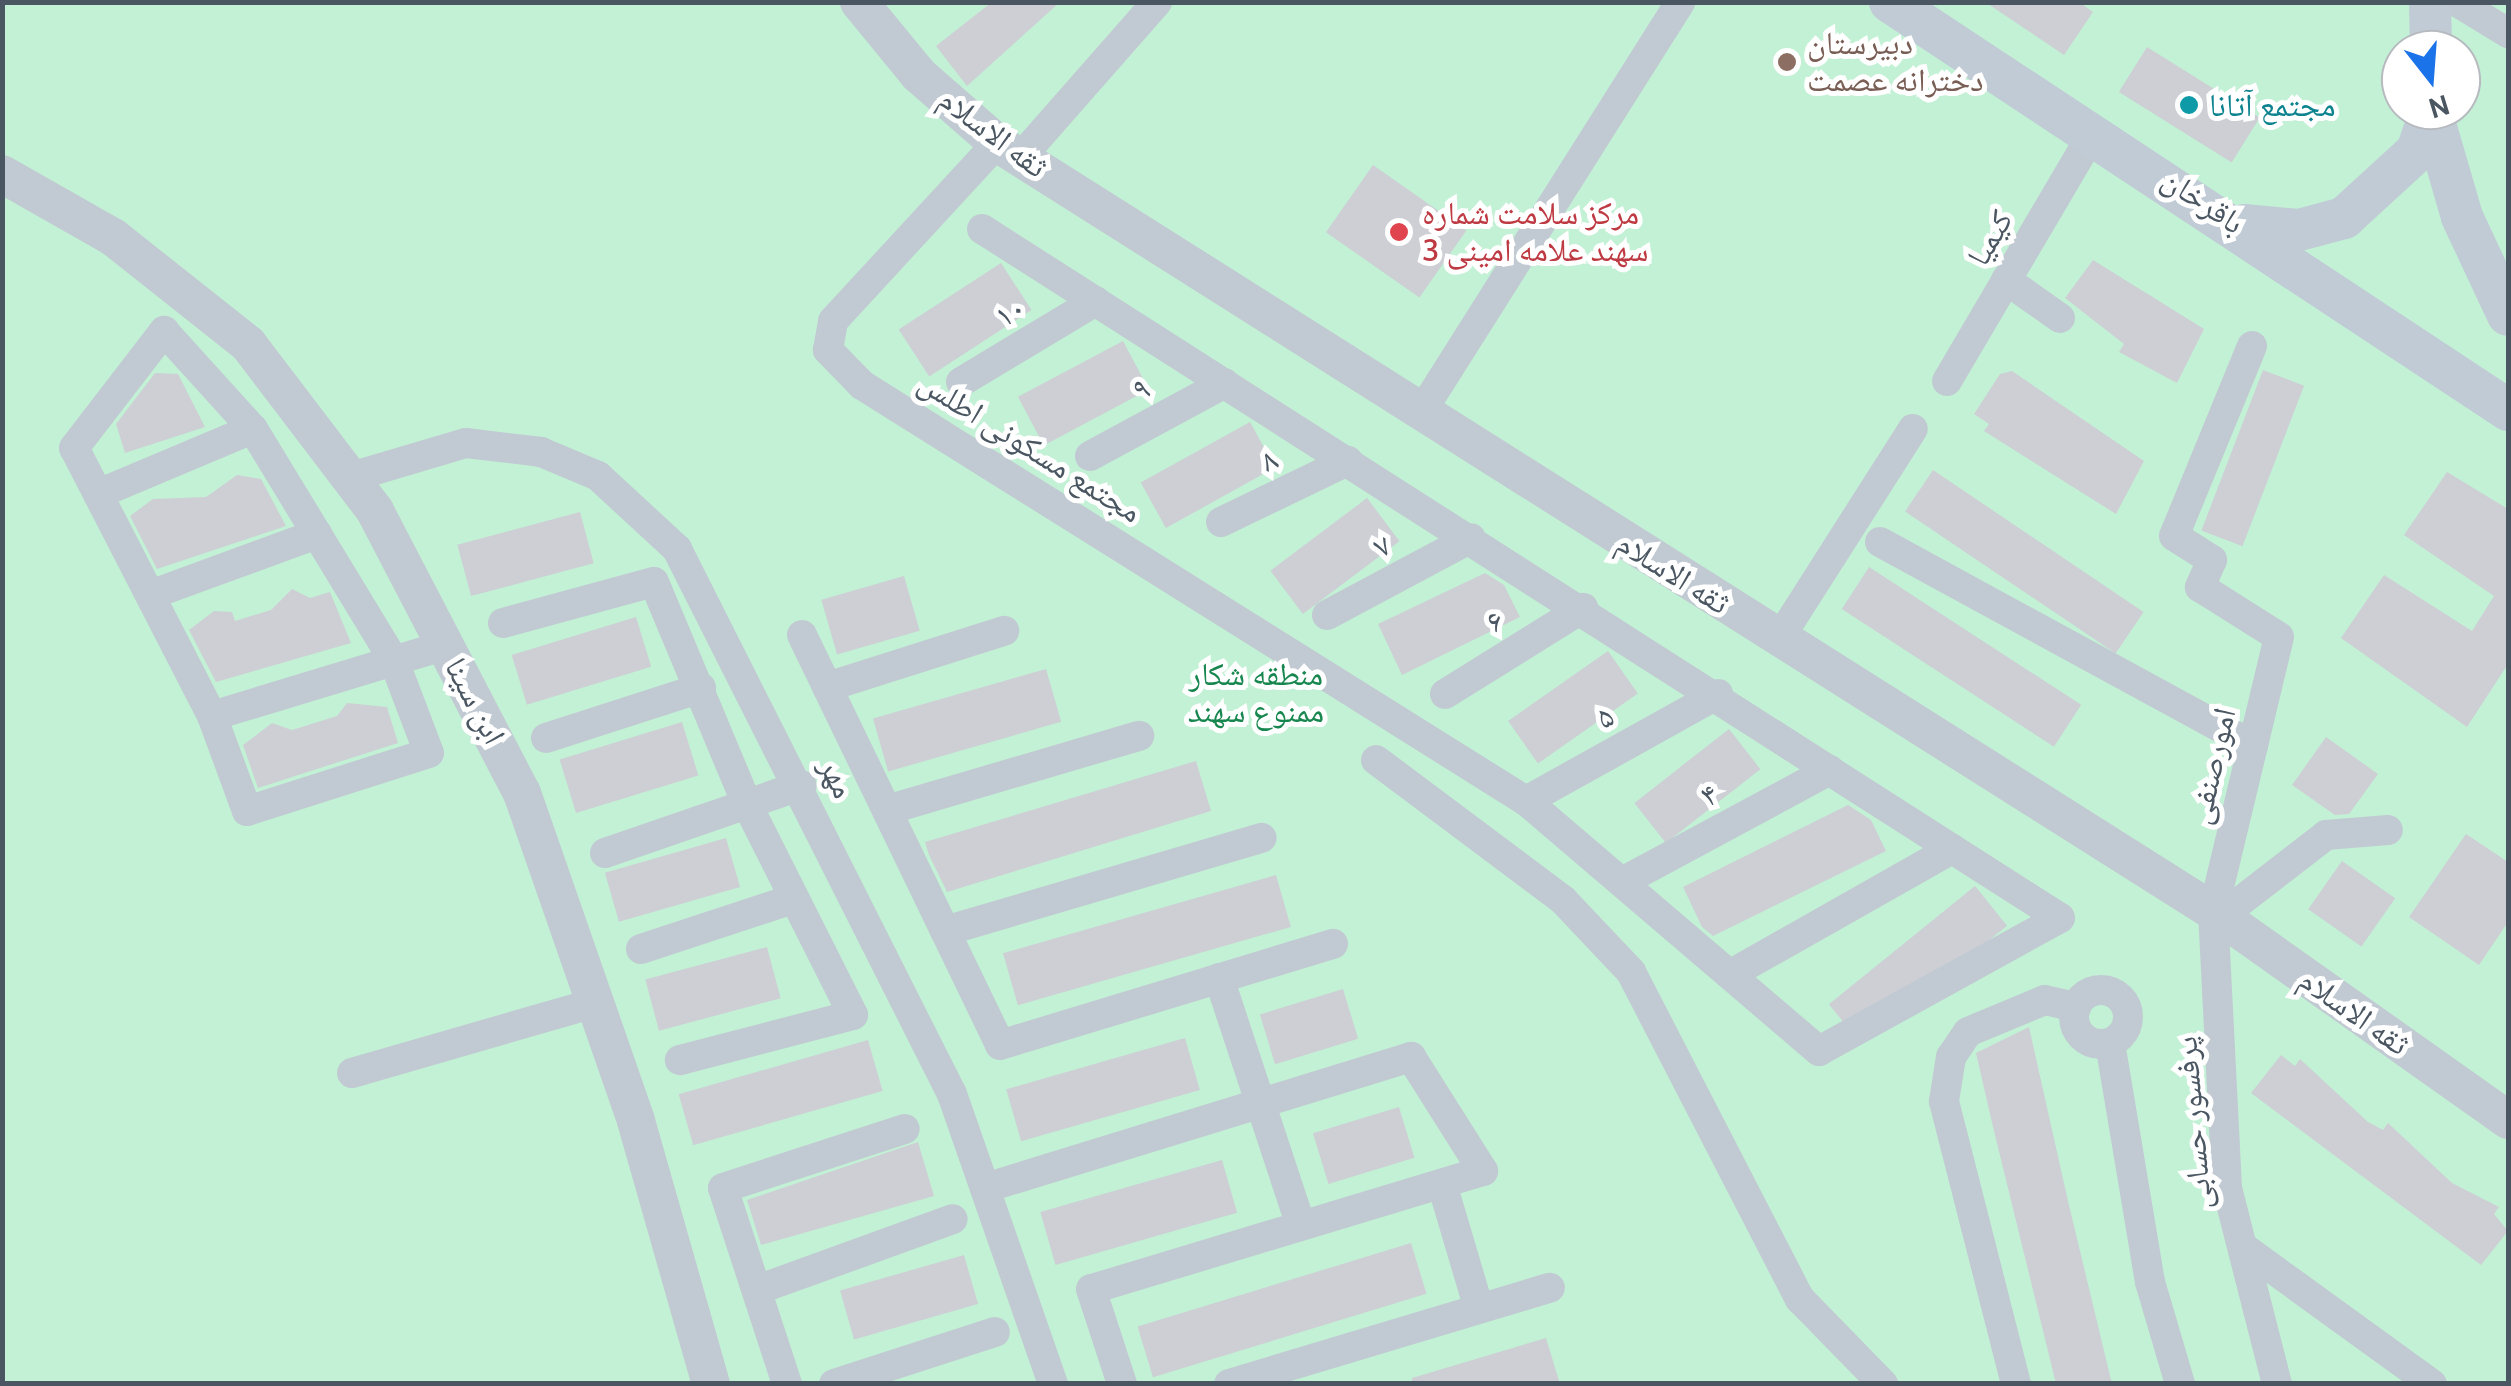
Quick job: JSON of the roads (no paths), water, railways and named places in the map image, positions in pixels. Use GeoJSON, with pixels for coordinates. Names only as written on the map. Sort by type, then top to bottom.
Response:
{"type":"FeatureCollection","features":[{"type":"Feature","properties":{"kind":"main road","name":"باقرخان"},"geometry":{"type":"LineString","coordinates":[[1890,2],[2234,222],[2508,410]]}},
{"type":"Feature","properties":{"kind":"main road"},"geometry":{"type":"LineString","coordinates":[[2430,2],[2430,30]]}},
{"type":"Feature","properties":{"kind":"main road"},"geometry":{"type":"LineString","coordinates":[[2234,222],[2269,232],[2344,218],[2416,151],[2424,130]]}},
{"type":"Feature","properties":{"kind":"main road"},"geometry":{"type":"LineString","coordinates":[[2437,130],[2462,217],[2508,315]]}},
{"type":"Feature","properties":{"kind":"street","name":"ثقه الاسلام"},"geometry":{"type":"LineString","coordinates":[[859,2],[919,74],[1008,150],[1420,414],[2217,914],[2508,1120]]}},
{"type":"Feature","properties":{"kind":"street"},"geometry":{"type":"LineString","coordinates":[[1008,150],[1157,2]]}},
{"type":"Feature","properties":{"kind":"street"},"geometry":{"type":"LineString","coordinates":[[1420,414],[1680,2]]}},
{"type":"Feature","properties":{"kind":"street"},"geometry":{"type":"LineString","coordinates":[[2457,2],[2508,33]]}},
{"type":"Feature","properties":{"kind":"street","name":"کیمیا"},"geometry":{"type":"LineString","coordinates":[[1947,381],[2094,131]]}},
{"type":"Feature","properties":{"kind":"street","name":"مجتمع مسکونی اطلس"},"geometry":{"type":"LineString","coordinates":[[1008,150],[851,293],[828,350],[862,385],[1526,801]]}},
{"type":"Feature","properties":{"kind":"street","name":"ابن سینا"},"geometry":{"type":"LineString","coordinates":[[2,174],[112,237],[248,344],[351,476],[446,645],[522,793],[595,1003],[711,1384]]}},
{"type":"Feature","properties":{"kind":"street"},"geometry":{"type":"LineString","coordinates":[[982,228],[1718,694],[2060,918],[1819,1051],[1526,801]]}},
{"type":"Feature","properties":{"kind":"street"},"geometry":{"type":"LineString","coordinates":[[2006,280],[2060,318]]}},
{"type":"Feature","properties":{"kind":"street","name":"۱۰"},"geometry":{"type":"LineString","coordinates":[[961,382],[1096,301]]}},
{"type":"Feature","properties":{"kind":"street"},"geometry":{"type":"LineString","coordinates":[[164,331],[254,429],[394,661],[429,753],[248,811],[212,716],[74,448],[164,331]]}},
{"type":"Feature","properties":{"kind":"street","name":"امورصنفی"},"geometry":{"type":"LineString","coordinates":[[2217,914],[2279,637],[2200,587],[2212,560],[2174,536],[2252,346]]}},
{"type":"Feature","properties":{"kind":"street","name":"۹"},"geometry":{"type":"LineString","coordinates":[[1090,456],[1225,383]]}},
{"type":"Feature","properties":{"kind":"street"},"geometry":{"type":"LineString","coordinates":[[98,494],[254,429]]}},
{"type":"Feature","properties":{"kind":"street"},"geometry":{"type":"LineString","coordinates":[[1779,639],[1912,429]]}},
{"type":"Feature","properties":{"kind":"street","name":"مهر"},"geometry":{"type":"LineString","coordinates":[[351,476],[466,442],[541,452],[598,476],[678,549],[802,785],[952,1094],[1053,1384]]}},
{"type":"Feature","properties":{"kind":"street","name":"۸"},"geometry":{"type":"LineString","coordinates":[[1221,522],[1348,461]]}},
{"type":"Feature","properties":{"kind":"street"},"geometry":{"type":"LineString","coordinates":[[150,595],[317,534]]}},
{"type":"Feature","properties":{"kind":"street","name":"۷"},"geometry":{"type":"LineString","coordinates":[[1327,615],[1471,538]]}},
{"type":"Feature","properties":{"kind":"street"},"geometry":{"type":"LineString","coordinates":[[1880,542],[2253,745]]}},
{"type":"Feature","properties":{"kind":"street"},"geometry":{"type":"LineString","coordinates":[[504,623],[654,582],[702,688],[747,804],[853,1014],[680,1060]]}},
{"type":"Feature","properties":{"kind":"street","name":"۶"},"geometry":{"type":"LineString","coordinates":[[1445,694],[1583,608]]}},
{"type":"Feature","properties":{"kind":"street"},"geometry":{"type":"LineString","coordinates":[[828,687],[1004,630]]}},
{"type":"Feature","properties":{"kind":"street"},"geometry":{"type":"LineString","coordinates":[[802,634],[1000,1046],[1333,944]]}},
{"type":"Feature","properties":{"kind":"street"},"geometry":{"type":"LineString","coordinates":[[212,716],[446,645]]}},
{"type":"Feature","properties":{"kind":"street"},"geometry":{"type":"LineString","coordinates":[[546,738],[702,688]]}},
{"type":"Feature","properties":{"kind":"street","name":"۵"},"geometry":{"type":"LineString","coordinates":[[1526,801],[1718,694]]}},
{"type":"Feature","properties":{"kind":"street"},"geometry":{"type":"LineString","coordinates":[[887,810],[1139,736]]}},
{"type":"Feature","properties":{"kind":"street"},"geometry":{"type":"LineString","coordinates":[[1376,760],[1563,900],[1631,972],[1800,1299],[1882,1384]]}},
{"type":"Feature","properties":{"kind":"street","name":"۴"},"geometry":{"type":"LineString","coordinates":[[1622,882],[1830,770]]}},
{"type":"Feature","properties":{"kind":"street"},"geometry":{"type":"LineString","coordinates":[[605,853],[802,785]]}},
{"type":"Feature","properties":{"kind":"street"},"geometry":{"type":"LineString","coordinates":[[2217,914],[2326,835],[2388,830]]}},
{"type":"Feature","properties":{"kind":"street"},"geometry":{"type":"LineString","coordinates":[[945,931],[1262,838]]}},
{"type":"Feature","properties":{"kind":"street"},"geometry":{"type":"LineString","coordinates":[[1731,974],[1952,849]]}},
{"type":"Feature","properties":{"kind":"street"},"geometry":{"type":"LineString","coordinates":[[641,949],[793,900]]}},
{"type":"Feature","properties":{"kind":"street","name":"پرفسور حسابی"},"geometry":{"type":"LineString","coordinates":[[2217,914],[2227,1188],[2278,1384]]}},
{"type":"Feature","properties":{"kind":"street"},"geometry":{"type":"LineString","coordinates":[[1219,978],[1301,1226]]}},
{"type":"Feature","properties":{"kind":"street"},"geometry":{"type":"LineString","coordinates":[[2076,1008],[2095,991],[2120,998],[2127,1023],[2110,1042]]}},
{"type":"Feature","properties":{"kind":"street"},"geometry":{"type":"LineString","coordinates":[[2016,1384],[1944,1101],[1968,1032],[2046,1000],[2076,1008]]}},
{"type":"Feature","properties":{"kind":"street"},"geometry":{"type":"LineString","coordinates":[[352,1073],[595,1003]]}},
{"type":"Feature","properties":{"kind":"street"},"geometry":{"type":"LineString","coordinates":[[2076,1008],[2078,1032],[2110,1042]]}},
{"type":"Feature","properties":{"kind":"street"},"geometry":{"type":"LineString","coordinates":[[2110,1042],[2150,1282],[2180,1384]]}},
{"type":"Feature","properties":{"kind":"street"},"geometry":{"type":"LineString","coordinates":[[986,1188],[1411,1056],[1483,1171],[1091,1288],[1122,1384]]}},
{"type":"Feature","properties":{"kind":"street"},"geometry":{"type":"LineString","coordinates":[[787,1384],[723,1188],[905,1129]]}},
{"type":"Feature","properties":{"kind":"street"},"geometry":{"type":"LineString","coordinates":[[1442,1184],[1479,1309]]}},
{"type":"Feature","properties":{"kind":"street"},"geometry":{"type":"LineString","coordinates":[[756,1290],[954,1219]]}},
{"type":"Feature","properties":{"kind":"street"},"geometry":{"type":"LineString","coordinates":[[2244,1248],[2432,1384]]}},
{"type":"Feature","properties":{"kind":"street"},"geometry":{"type":"LineString","coordinates":[[1229,1384],[1550,1288]]}},
{"type":"Feature","properties":{"kind":"street"},"geometry":{"type":"LineString","coordinates":[[834,1384],[995,1332]]}},
{"type":"Feature","properties":{"kind":"place","name":"دبیرستان دخترانه عصمت"},"geometry":{"type":"Point","coordinates":[1787,62]}},
{"type":"Feature","properties":{"kind":"place","name":"مجتمع آتانا"},"geometry":{"type":"Point","coordinates":[2189,105]}},
{"type":"Feature","properties":{"kind":"place","name":"مرکز سلامت شماره 3 سهند علامه امینی"},"geometry":{"type":"Point","coordinates":[1399,232]}},
{"type":"Feature","properties":{"kind":"park label","name":"منطقه شکار ممنوع سهند"},"geometry":{"type":"Point","coordinates":[1256,694]}}]}
